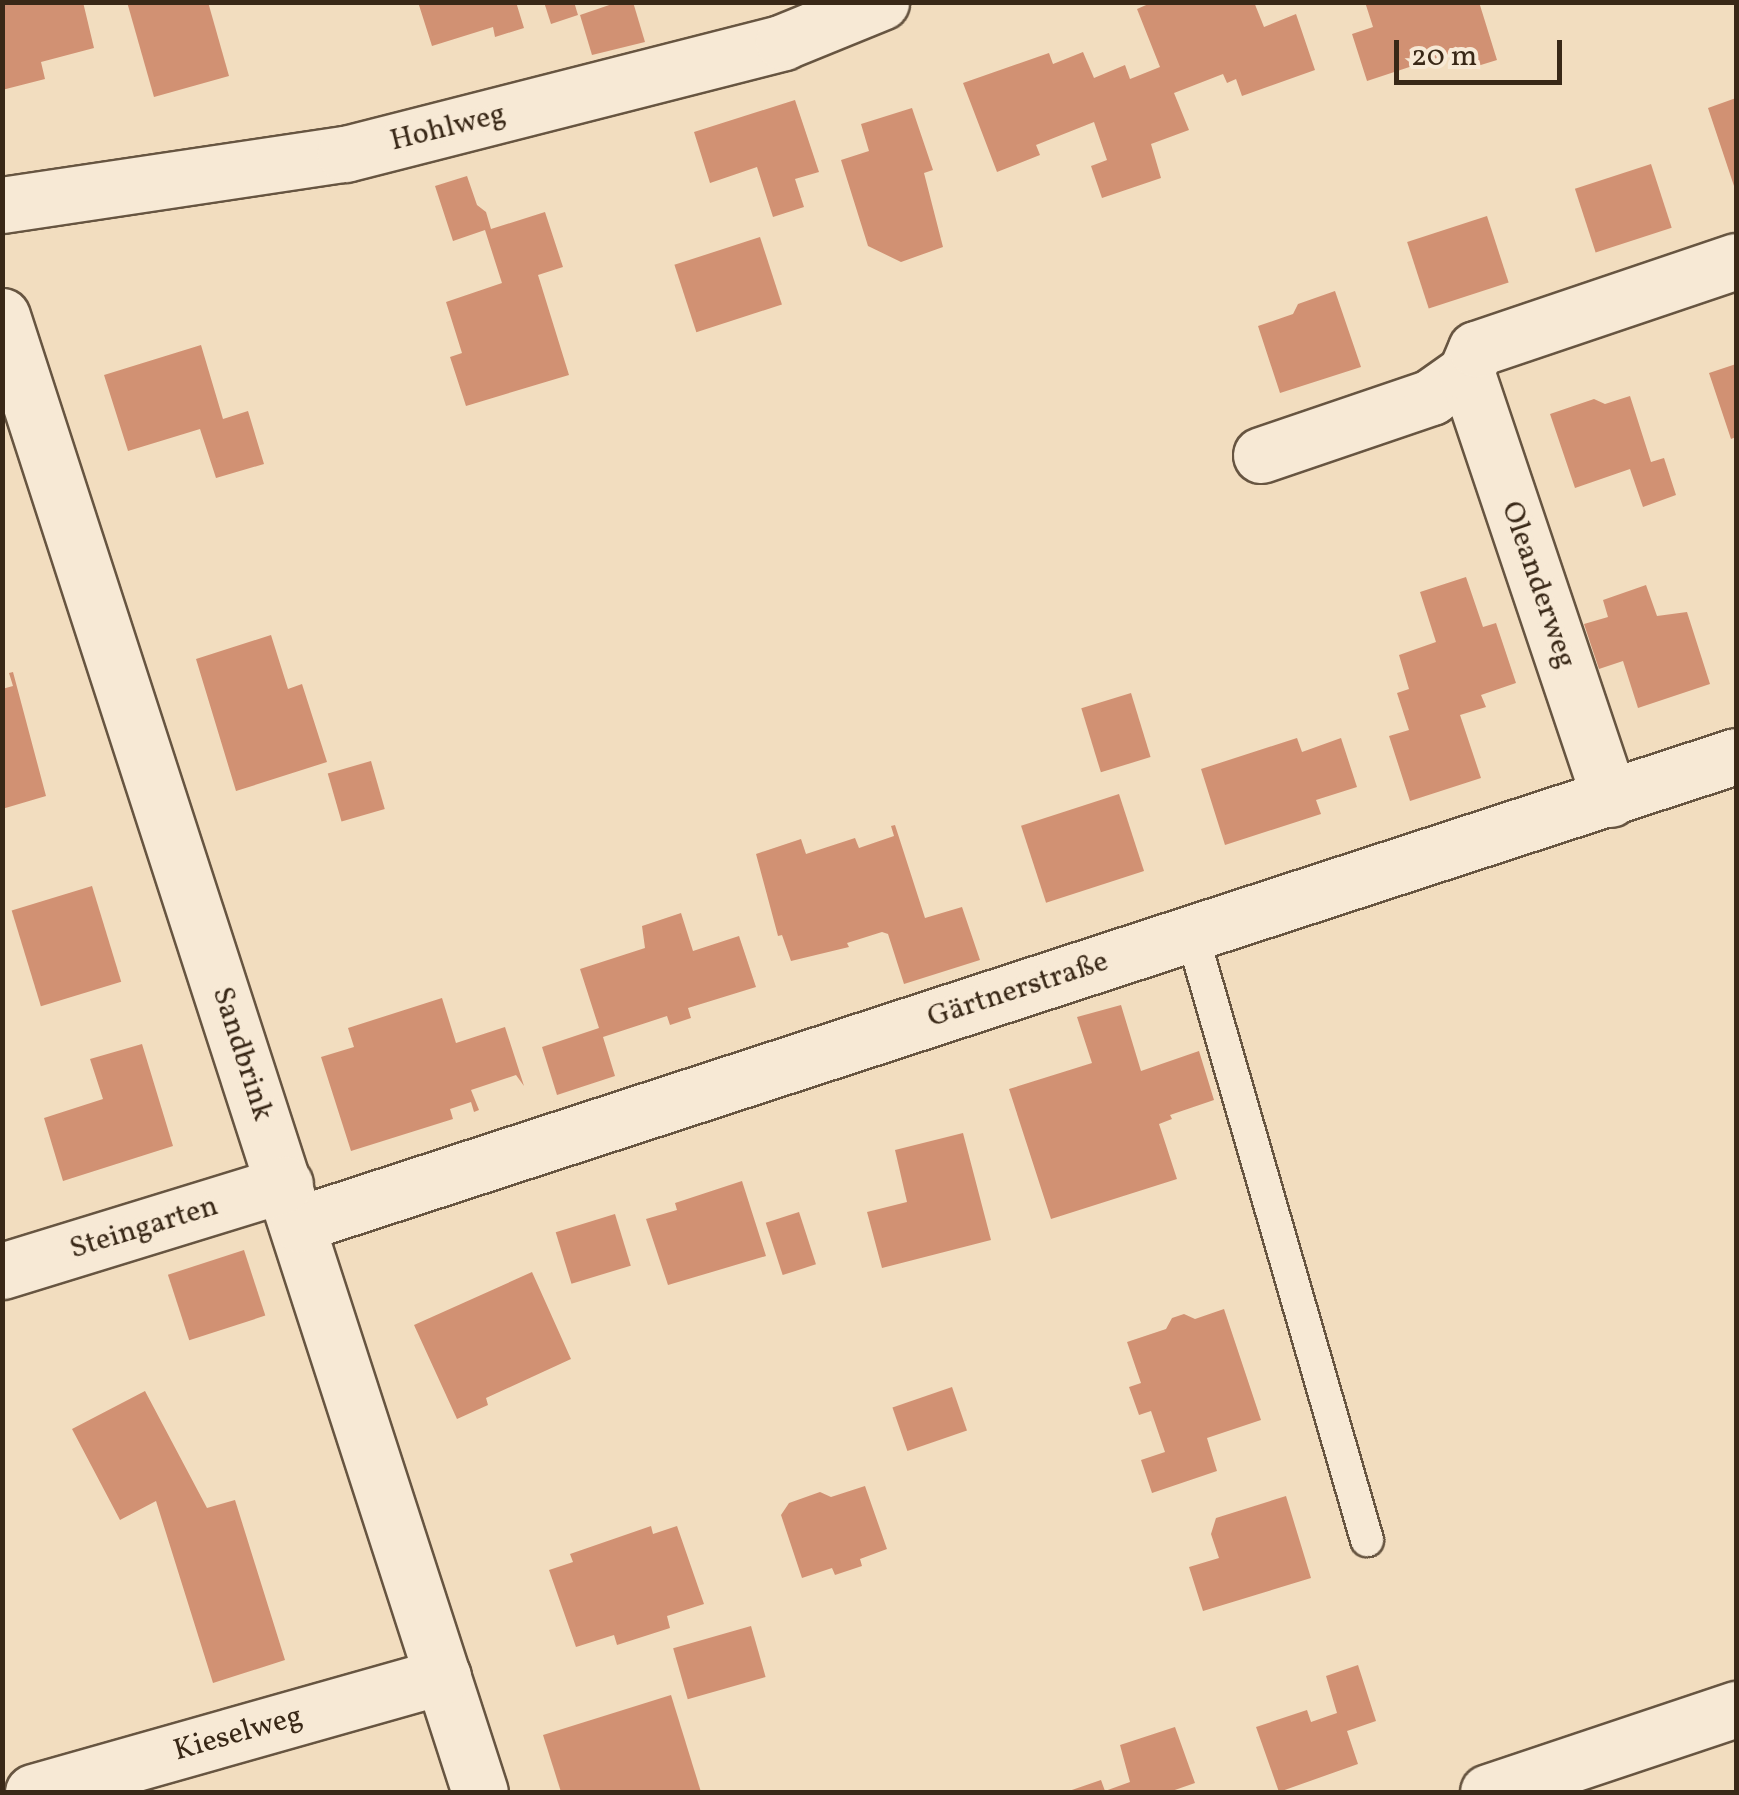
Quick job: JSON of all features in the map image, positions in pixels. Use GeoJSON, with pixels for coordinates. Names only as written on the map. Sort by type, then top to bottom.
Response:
{"type":"FeatureCollection","features":[{"type":"Feature","properties":{"kind":"street","name":"Hohlweg"},"geometry":{"type":"LineString","coordinates":[[2,205],[345,154],[783,42],[881,2]]}},
{"type":"Feature","properties":{"kind":"street"},"geometry":{"type":"LineString","coordinates":[[1261,455],[1431,397],[1466,372],[1476,349],[1736,261]]}},
{"type":"Feature","properties":{"kind":"street","name":"Sandbrink"},"geometry":{"type":"LineString","coordinates":[[2,316],[480,1792]]}},
{"type":"Feature","properties":{"kind":"street","name":"Oleanderweg"},"geometry":{"type":"LineString","coordinates":[[1466,372],[1610,798]]}},
{"type":"Feature","properties":{"kind":"street","name":"Gärtnerstraße"},"geometry":{"type":"LineString","coordinates":[[292,1204],[1192,934],[1736,756]]}},
{"type":"Feature","properties":{"kind":"street","name":"Steingarten"},"geometry":{"type":"LineString","coordinates":[[2,1271],[292,1204]]}},
{"type":"Feature","properties":{"kind":"street","name":"Kieselweg"},"geometry":{"type":"LineString","coordinates":[[33,1792],[443,1676]]}},
{"type":"Feature","properties":{"kind":"street"},"geometry":{"type":"LineString","coordinates":[[1488,1792],[1736,1709]]}},
{"type":"Feature","properties":{"kind":"lane"},"geometry":{"type":"LineString","coordinates":[[1192,934],[1366,1540]]}},
{"type":"Feature","properties":{"kind":"building"},"geometry":{"type":"Polygon","coordinates":[[[2,2],[83,2],[94,48],[41,62],[45,79],[2,90],[2,2]]]}},
{"type":"Feature","properties":{"kind":"building"},"geometry":{"type":"Polygon","coordinates":[[[127,2],[208,2],[229,76],[154,97],[127,2]]]}},
{"type":"Feature","properties":{"kind":"building"},"geometry":{"type":"Polygon","coordinates":[[[418,2],[516,2],[524,28],[495,37],[493,27],[432,46],[418,2]]]}},
{"type":"Feature","properties":{"kind":"building"},"geometry":{"type":"Polygon","coordinates":[[[544,2],[574,2],[578,15],[551,24],[544,2]]]}},
{"type":"Feature","properties":{"kind":"building"},"geometry":{"type":"Polygon","coordinates":[[[618,2],[633,2],[645,42],[592,55],[580,15],[618,2]]]}},
{"type":"Feature","properties":{"kind":"building"},"geometry":{"type":"Polygon","coordinates":[[[1153,2],[1254,2],[1264,27],[1296,14],[1315,70],[1242,96],[1236,79],[1227,83],[1223,74],[1174,93],[1189,130],[1151,144],[1161,178],[1102,198],[1091,166],[1107,160],[1094,122],[1036,145],[1040,155],[997,172],[963,83],[1049,53],[1053,64],[1083,52],[1094,78],[1125,65],[1130,79],[1160,67],[1137,9],[1153,2]]]}},
{"type":"Feature","properties":{"kind":"building"},"geometry":{"type":"Polygon","coordinates":[[[1365,2],[1479,2],[1497,60],[1471,68],[1464,49],[1367,81],[1352,34],[1373,27],[1365,2]]]}},
{"type":"Feature","properties":{"kind":"building"},"geometry":{"type":"Polygon","coordinates":[[[1736,98],[1736,192],[1708,108],[1736,98]]]}},
{"type":"Feature","properties":{"kind":"building"},"geometry":{"type":"Polygon","coordinates":[[[795,100],[819,172],[795,179],[804,207],[773,217],[757,167],[710,183],[694,132],[795,100]]]}},
{"type":"Feature","properties":{"kind":"building"},"geometry":{"type":"Polygon","coordinates":[[[912,108],[933,170],[924,173],[943,247],[901,262],[868,246],[841,160],[869,151],[861,124],[912,108]]]}},
{"type":"Feature","properties":{"kind":"building"},"geometry":{"type":"Polygon","coordinates":[[[1651,164],[1672,228],[1596,252],[1575,189],[1651,164]]]}},
{"type":"Feature","properties":{"kind":"building"},"geometry":{"type":"Polygon","coordinates":[[[467,176],[491,229],[545,212],[563,267],[538,275],[569,375],[466,406],[450,357],[462,353],[446,302],[502,283],[485,230],[453,241],[435,186],[467,176]]]}},
{"type":"Feature","properties":{"kind":"building"},"geometry":{"type":"Polygon","coordinates":[[[1487,216],[1509,283],[1429,309],[1407,242],[1487,216]]]}},
{"type":"Feature","properties":{"kind":"building"},"geometry":{"type":"Polygon","coordinates":[[[760,237],[782,305],[696,332],[674,265],[760,237]]]}},
{"type":"Feature","properties":{"kind":"building"},"geometry":{"type":"Polygon","coordinates":[[[1335,291],[1361,367],[1280,393],[1258,326],[1293,314],[1298,304],[1335,291]]]}},
{"type":"Feature","properties":{"kind":"building"},"geometry":{"type":"Polygon","coordinates":[[[201,345],[223,419],[248,411],[264,464],[216,478],[200,429],[128,451],[104,375],[201,345]]]}},
{"type":"Feature","properties":{"kind":"building"},"geometry":{"type":"Polygon","coordinates":[[[1736,364],[1736,437],[1731,439],[1709,373],[1736,364]]]}},
{"type":"Feature","properties":{"kind":"building"},"geometry":{"type":"Polygon","coordinates":[[[1630,396],[1651,462],[1664,458],[1676,495],[1643,507],[1630,469],[1575,488],[1550,414],[1594,399],[1605,404],[1630,396]]]}},
{"type":"Feature","properties":{"kind":"building"},"geometry":{"type":"Polygon","coordinates":[[[1466,577],[1483,627],[1496,623],[1516,683],[1481,695],[1486,707],[1460,715],[1481,778],[1410,801],[1389,736],[1409,730],[1397,693],[1409,689],[1399,655],[1436,642],[1420,592],[1466,577]]]}},
{"type":"Feature","properties":{"kind":"building"},"geometry":{"type":"Polygon","coordinates":[[[1646,585],[1657,616],[1687,612],[1710,684],[1638,708],[1623,661],[1599,669],[1584,624],[1608,617],[1603,600],[1646,585]]]}},
{"type":"Feature","properties":{"kind":"building"},"geometry":{"type":"Polygon","coordinates":[[[271,635],[288,689],[302,684],[327,762],[236,791],[196,659],[271,635]]]}},
{"type":"Feature","properties":{"kind":"building"},"geometry":{"type":"Polygon","coordinates":[[[13,672],[46,796],[2,809],[2,689],[13,686],[9,673],[13,672]]]}},
{"type":"Feature","properties":{"kind":"building"},"geometry":{"type":"Polygon","coordinates":[[[1131,693],[1151,757],[1101,772],[1081,708],[1131,693]]]}},
{"type":"Feature","properties":{"kind":"building"},"geometry":{"type":"Polygon","coordinates":[[[1297,738],[1302,752],[1341,738],[1357,787],[1316,800],[1321,814],[1225,845],[1201,769],[1297,738]]]}},
{"type":"Feature","properties":{"kind":"building"},"geometry":{"type":"Polygon","coordinates":[[[371,761],[385,809],[342,821],[328,773],[371,761]]]}},
{"type":"Feature","properties":{"kind":"building"},"geometry":{"type":"Polygon","coordinates":[[[1119,794],[1144,871],[1046,903],[1021,826],[1119,794]]]}},
{"type":"Feature","properties":{"kind":"building"},"geometry":{"type":"Polygon","coordinates":[[[895,825],[925,918],[962,907],[980,960],[904,984],[888,934],[882,932],[847,943],[849,947],[791,961],[782,935],[778,936],[756,854],[801,839],[806,854],[855,838],[859,848],[894,836],[891,826],[895,825]]]}},
{"type":"Feature","properties":{"kind":"building"},"geometry":{"type":"Polygon","coordinates":[[[92,886],[121,982],[41,1006],[12,911],[92,886]]]}},
{"type":"Feature","properties":{"kind":"building"},"geometry":{"type":"Polygon","coordinates":[[[681,913],[693,951],[739,936],[756,987],[688,1008],[691,1018],[670,1025],[667,1016],[603,1037],[615,1076],[557,1095],[542,1047],[599,1028],[580,969],[645,948],[642,926],[681,913]]]}},
{"type":"Feature","properties":{"kind":"building"},"geometry":{"type":"Polygon","coordinates":[[[442,998],[456,1043],[505,1027],[524,1086],[516,1075],[471,1090],[479,1110],[474,1112],[471,1102],[450,1109],[453,1119],[351,1151],[321,1057],[354,1047],[348,1028],[442,998]]]}},
{"type":"Feature","properties":{"kind":"building"},"geometry":{"type":"Polygon","coordinates":[[[1121,1005],[1141,1071],[1199,1051],[1214,1100],[1170,1115],[1172,1119],[1159,1124],[1177,1179],[1051,1219],[1009,1089],[1092,1063],[1077,1017],[1121,1005]]]}},
{"type":"Feature","properties":{"kind":"building"},"geometry":{"type":"Polygon","coordinates":[[[142,1044],[173,1146],[63,1181],[44,1118],[103,1099],[90,1059],[142,1044]]]}},
{"type":"Feature","properties":{"kind":"building"},"geometry":{"type":"Polygon","coordinates":[[[963,1133],[991,1240],[882,1268],[867,1212],[907,1202],[895,1150],[963,1133]]]}},
{"type":"Feature","properties":{"kind":"building"},"geometry":{"type":"Polygon","coordinates":[[[742,1181],[766,1256],[668,1285],[646,1219],[677,1210],[675,1203],[742,1181]]]}},
{"type":"Feature","properties":{"kind":"building"},"geometry":{"type":"Polygon","coordinates":[[[799,1212],[816,1264],[783,1275],[766,1223],[799,1212]]]}},
{"type":"Feature","properties":{"kind":"building"},"geometry":{"type":"Polygon","coordinates":[[[615,1214],[631,1266],[571,1284],[556,1232],[615,1214]]]}},
{"type":"Feature","properties":{"kind":"building"},"geometry":{"type":"Polygon","coordinates":[[[244,1250],[265,1316],[189,1340],[168,1275],[244,1250]]]}},
{"type":"Feature","properties":{"kind":"building"},"geometry":{"type":"Polygon","coordinates":[[[532,1272],[571,1359],[486,1398],[488,1405],[457,1419],[414,1325],[532,1272]]]}},
{"type":"Feature","properties":{"kind":"building"},"geometry":{"type":"Polygon","coordinates":[[[1224,1309],[1261,1420],[1207,1438],[1217,1471],[1152,1493],[1141,1460],[1165,1452],[1151,1411],[1139,1415],[1129,1387],[1141,1383],[1127,1342],[1166,1329],[1172,1318],[1184,1314],[1195,1319],[1224,1309]]]}},
{"type":"Feature","properties":{"kind":"building"},"geometry":{"type":"Polygon","coordinates":[[[952,1387],[967,1430],[907,1451],[892,1408],[952,1387]]]}},
{"type":"Feature","properties":{"kind":"building"},"geometry":{"type":"Polygon","coordinates":[[[145,1391],[207,1508],[235,1500],[285,1660],[213,1683],[156,1501],[120,1520],[72,1429],[145,1391]]]}},
{"type":"Feature","properties":{"kind":"building"},"geometry":{"type":"Polygon","coordinates":[[[865,1486],[887,1549],[860,1559],[862,1566],[835,1575],[832,1568],[802,1578],[781,1515],[789,1503],[820,1492],[831,1497],[865,1486]]]}},
{"type":"Feature","properties":{"kind":"building"},"geometry":{"type":"Polygon","coordinates":[[[1286,1496],[1311,1578],[1203,1611],[1189,1567],[1219,1558],[1211,1534],[1216,1518],[1286,1496]]]}},
{"type":"Feature","properties":{"kind":"building"},"geometry":{"type":"Polygon","coordinates":[[[651,1526],[653,1534],[677,1526],[704,1604],[667,1616],[670,1628],[617,1645],[614,1635],[576,1647],[549,1570],[573,1562],[570,1554],[651,1526]]]}},
{"type":"Feature","properties":{"kind":"building"},"geometry":{"type":"Polygon","coordinates":[[[751,1626],[766,1677],[688,1699],[673,1648],[751,1626]]]}},
{"type":"Feature","properties":{"kind":"building"},"geometry":{"type":"Polygon","coordinates":[[[1358,1665],[1376,1721],[1347,1731],[1358,1764],[1279,1792],[1256,1727],[1307,1710],[1311,1722],[1337,1713],[1326,1676],[1358,1665]]]}},
{"type":"Feature","properties":{"kind":"building"},"geometry":{"type":"Polygon","coordinates":[[[671,1695],[701,1792],[561,1792],[543,1735],[671,1695]]]}},
{"type":"Feature","properties":{"kind":"building"},"geometry":{"type":"Polygon","coordinates":[[[1175,1727],[1195,1783],[1169,1792],[1066,1792],[1101,1780],[1105,1791],[1130,1782],[1120,1745],[1175,1727]]]}}]}
